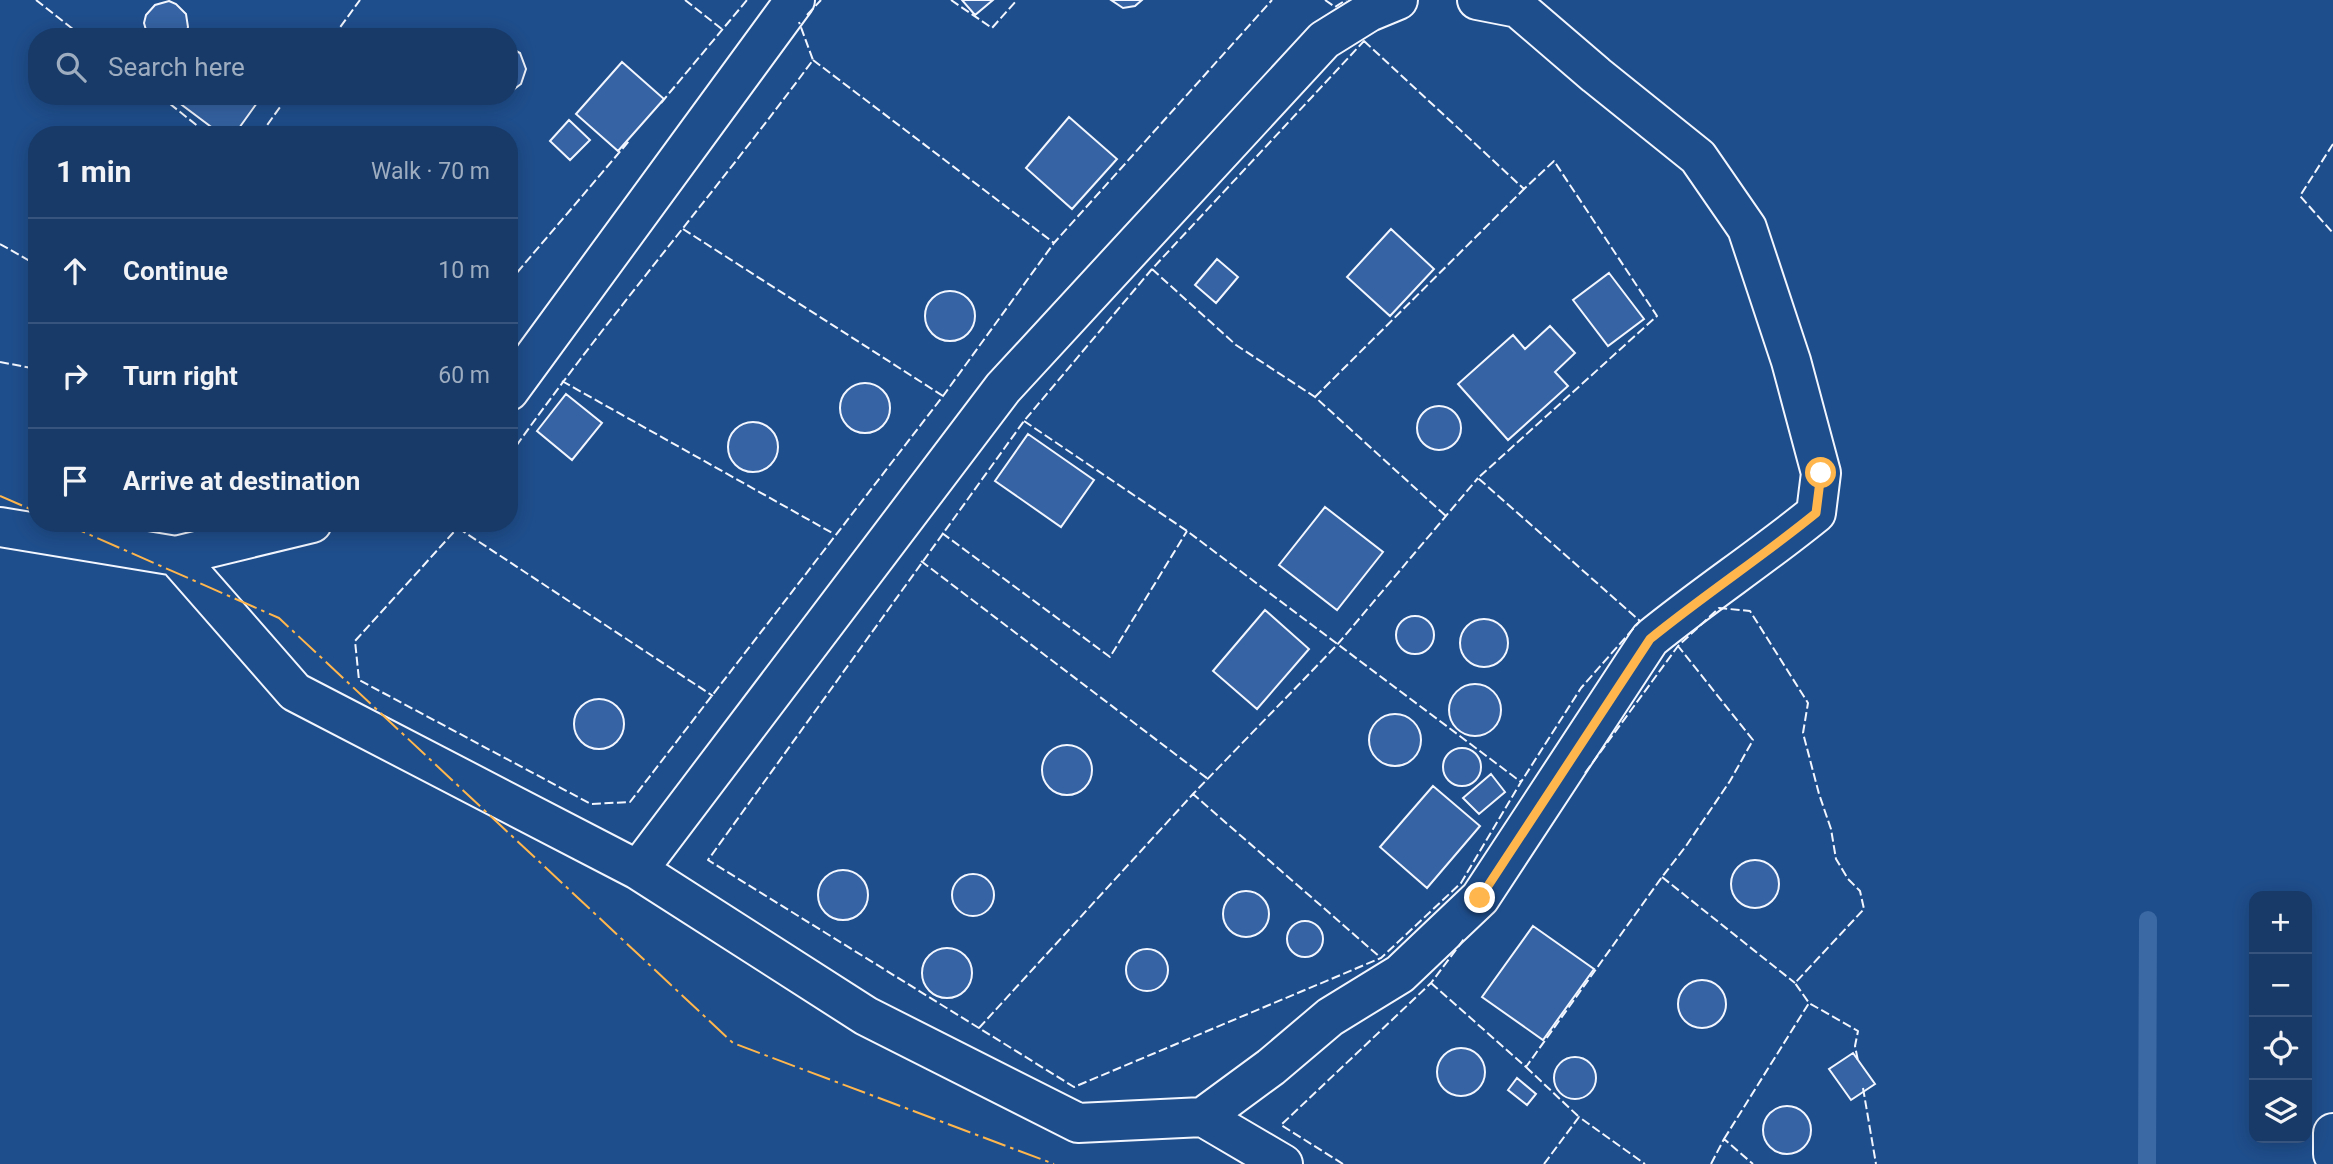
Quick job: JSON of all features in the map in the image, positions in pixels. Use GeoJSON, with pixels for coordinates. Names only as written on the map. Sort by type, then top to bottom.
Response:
{"type":"FeatureCollection","features":[{"type":"Feature","properties":{"kind":"street"},"geometry":{"type":"LineString","coordinates":[[518,379],[795,0]]}},
{"type":"Feature","properties":{"kind":"street"},"geometry":{"type":"LineString","coordinates":[[638,870],[1003,388],[1324,40],[1369,12],[1398,0]]}},
{"type":"Feature","properties":{"kind":"street"},"geometry":{"type":"LineString","coordinates":[[1203,1117],[1270,1067],[1330,1017],[1400,974],[1480,898],[1650,639],[1689,607],[1770,551],[1816,513],[1821,473],[1791,361],[1747,228],[1698,157],[1596,75],[1522,4],[1476,0]]}},
{"type":"Feature","properties":{"kind":"street"},"geometry":{"type":"LineString","coordinates":[[0,527],[28,532]]}},
{"type":"Feature","properties":{"kind":"street"},"geometry":{"type":"LineString","coordinates":[[30,532],[176,556],[275,532]]}},
{"type":"Feature","properties":{"kind":"street"},"geometry":{"type":"LineString","coordinates":[[176,556],[295,692],[638,870],[866,1016],[1078,1123],[1203,1117],[1283,1164]]}},
{"type":"Feature","properties":{"kind":"street"},"geometry":{"type":"LineString","coordinates":[[2333,1133],[2333,1154]]}},
{"type":"Feature","properties":{"kind":"building"},"geometry":{"type":"Polygon","coordinates":[[[962,0],[993,0],[975,15],[962,0]]]}},
{"type":"Feature","properties":{"kind":"building"},"geometry":{"type":"Polygon","coordinates":[[[1111,0],[1142,0],[1135,6],[1123,8],[1111,0]]]}},
{"type":"Feature","properties":{"kind":"building"},"geometry":{"type":"Polygon","coordinates":[[[169,1],[176,4],[186,14],[188,28],[145,28],[146,15],[155,5],[169,1]]]}},
{"type":"Feature","properties":{"kind":"building"},"geometry":{"type":"Polygon","coordinates":[[[518,52],[526,69],[518,86],[518,52]]]}},
{"type":"Feature","properties":{"kind":"building"},"geometry":{"type":"Polygon","coordinates":[[[622,62],[664,99],[618,151],[576,114],[622,62]]]}},
{"type":"Feature","properties":{"kind":"building"},"geometry":{"type":"Polygon","coordinates":[[[182,105],[256,105],[240,126],[210,126],[182,105]]]}},
{"type":"Feature","properties":{"kind":"building"},"geometry":{"type":"Polygon","coordinates":[[[1069,117],[1117,159],[1072,209],[1026,168],[1069,117]]]}},
{"type":"Feature","properties":{"kind":"building"},"geometry":{"type":"Polygon","coordinates":[[[569,120],[590,140],[570,160],[550,141],[569,120]]]}},
{"type":"Feature","properties":{"kind":"building"},"geometry":{"type":"Polygon","coordinates":[[[1391,229],[1434,269],[1390,316],[1347,277],[1391,229]]]}},
{"type":"Feature","properties":{"kind":"building"},"geometry":{"type":"Polygon","coordinates":[[[1217,259],[1238,277],[1216,303],[1195,285],[1217,259]]]}},
{"type":"Feature","properties":{"kind":"building"},"geometry":{"type":"Polygon","coordinates":[[[1609,273],[1644,319],[1608,346],[1573,300],[1609,273]]]}},
{"type":"Feature","properties":{"kind":"building"},"geometry":{"type":"Polygon","coordinates":[[[950,291],[968,298],[975,316],[968,334],[950,341],[932,334],[925,316],[932,298],[950,291]]]}},
{"type":"Feature","properties":{"kind":"building"},"geometry":{"type":"Polygon","coordinates":[[[1550,326],[1575,353],[1555,372],[1568,386],[1508,440],[1458,384],[1513,335],[1525,349],[1550,326]]]}},
{"type":"Feature","properties":{"kind":"building"},"geometry":{"type":"Polygon","coordinates":[[[865,383],[883,390],[890,408],[883,426],[865,433],[847,426],[840,408],[847,390],[865,383]]]}},
{"type":"Feature","properties":{"kind":"building"},"geometry":{"type":"Polygon","coordinates":[[[566,394],[602,423],[572,460],[537,431],[566,394]]]}},
{"type":"Feature","properties":{"kind":"building"},"geometry":{"type":"Polygon","coordinates":[[[1439,406],[1455,412],[1461,428],[1455,444],[1439,450],[1423,444],[1417,428],[1423,412],[1439,406]]]}},
{"type":"Feature","properties":{"kind":"building"},"geometry":{"type":"Polygon","coordinates":[[[753,422],[771,429],[778,447],[771,465],[753,472],[735,465],[728,447],[735,429],[753,422]]]}},
{"type":"Feature","properties":{"kind":"building"},"geometry":{"type":"Polygon","coordinates":[[[1028,434],[1094,480],[1061,527],[995,481],[1028,434]]]}},
{"type":"Feature","properties":{"kind":"building"},"geometry":{"type":"Polygon","coordinates":[[[1325,507],[1383,552],[1337,610],[1279,565],[1325,507]]]}},
{"type":"Feature","properties":{"kind":"building"},"geometry":{"type":"Polygon","coordinates":[[[1265,610],[1309,649],[1257,709],[1213,671],[1265,610]]]}},
{"type":"Feature","properties":{"kind":"building"},"geometry":{"type":"Polygon","coordinates":[[[1415,616],[1429,621],[1434,635],[1429,649],[1415,654],[1401,649],[1396,635],[1401,621],[1415,616]]]}},
{"type":"Feature","properties":{"kind":"building"},"geometry":{"type":"Polygon","coordinates":[[[1484,619],[1493,620],[1501,626],[1507,634],[1507,652],[1501,660],[1493,666],[1484,667],[1475,666],[1467,660],[1461,652],[1460,643],[1461,634],[1467,626],[1475,620],[1484,619]]]}},
{"type":"Feature","properties":{"kind":"building"},"geometry":{"type":"Polygon","coordinates":[[[1475,684],[1485,686],[1493,692],[1499,700],[1499,720],[1493,728],[1485,734],[1475,736],[1465,734],[1457,728],[1451,720],[1449,710],[1451,700],[1457,692],[1465,686],[1475,684]]]}},
{"type":"Feature","properties":{"kind":"building"},"geometry":{"type":"Polygon","coordinates":[[[599,699],[617,706],[624,724],[617,742],[599,749],[581,742],[574,724],[581,706],[599,699]]]}},
{"type":"Feature","properties":{"kind":"building"},"geometry":{"type":"Polygon","coordinates":[[[1395,714],[1405,716],[1413,722],[1419,730],[1419,750],[1413,758],[1405,764],[1395,766],[1385,764],[1377,758],[1371,750],[1369,740],[1371,730],[1377,722],[1385,716],[1395,714]]]}},
{"type":"Feature","properties":{"kind":"building"},"geometry":{"type":"Polygon","coordinates":[[[1067,745],[1085,752],[1092,770],[1085,788],[1067,795],[1049,788],[1042,770],[1049,752],[1067,745]]]}},
{"type":"Feature","properties":{"kind":"building"},"geometry":{"type":"Polygon","coordinates":[[[1462,748],[1475,754],[1481,767],[1475,780],[1462,786],[1449,780],[1443,767],[1449,754],[1462,748]]]}},
{"type":"Feature","properties":{"kind":"building"},"geometry":{"type":"Polygon","coordinates":[[[1491,774],[1505,792],[1479,814],[1463,798],[1491,774]]]}},
{"type":"Feature","properties":{"kind":"building"},"geometry":{"type":"Polygon","coordinates":[[[1433,786],[1480,826],[1427,888],[1380,847],[1433,786]]]}},
{"type":"Feature","properties":{"kind":"building"},"geometry":{"type":"Polygon","coordinates":[[[1755,860],[1772,867],[1779,884],[1772,901],[1755,908],[1738,901],[1731,884],[1738,867],[1755,860]]]}},
{"type":"Feature","properties":{"kind":"building"},"geometry":{"type":"Polygon","coordinates":[[[843,870],[861,877],[868,895],[861,913],[843,920],[825,913],[818,895],[825,877],[843,870]]]}},
{"type":"Feature","properties":{"kind":"building"},"geometry":{"type":"Polygon","coordinates":[[[973,874],[988,880],[994,895],[988,910],[973,916],[958,910],[952,895],[958,880],[973,874]]]}},
{"type":"Feature","properties":{"kind":"building"},"geometry":{"type":"Polygon","coordinates":[[[1246,891],[1262,898],[1269,914],[1262,930],[1246,937],[1230,930],[1223,914],[1230,898],[1246,891]]]}},
{"type":"Feature","properties":{"kind":"building"},"geometry":{"type":"Polygon","coordinates":[[[1305,921],[1318,926],[1323,939],[1318,952],[1305,957],[1292,952],[1287,939],[1292,926],[1305,921]]]}},
{"type":"Feature","properties":{"kind":"building"},"geometry":{"type":"Polygon","coordinates":[[[1533,926],[1594,969],[1543,1040],[1482,997],[1533,926]]]}},
{"type":"Feature","properties":{"kind":"building"},"geometry":{"type":"Polygon","coordinates":[[[947,948],[965,955],[972,973],[965,991],[947,998],[929,991],[922,973],[929,955],[947,948]]]}},
{"type":"Feature","properties":{"kind":"building"},"geometry":{"type":"Polygon","coordinates":[[[1147,949],[1162,955],[1168,970],[1162,985],[1147,991],[1132,985],[1126,970],[1132,955],[1147,949]]]}},
{"type":"Feature","properties":{"kind":"building"},"geometry":{"type":"Polygon","coordinates":[[[1702,980],[1719,987],[1726,1004],[1719,1021],[1702,1028],[1685,1021],[1678,1004],[1685,987],[1702,980]]]}},
{"type":"Feature","properties":{"kind":"building"},"geometry":{"type":"Polygon","coordinates":[[[1461,1048],[1478,1055],[1485,1072],[1478,1089],[1461,1096],[1444,1089],[1437,1072],[1444,1055],[1461,1048]]]}},
{"type":"Feature","properties":{"kind":"building"},"geometry":{"type":"Polygon","coordinates":[[[1853,1053],[1875,1084],[1851,1100],[1829,1069],[1853,1053]]]}},
{"type":"Feature","properties":{"kind":"building"},"geometry":{"type":"Polygon","coordinates":[[[1575,1057],[1590,1063],[1596,1078],[1590,1093],[1575,1099],[1560,1093],[1554,1078],[1560,1063],[1575,1057]]]}},
{"type":"Feature","properties":{"kind":"building"},"geometry":{"type":"Polygon","coordinates":[[[1517,1078],[1536,1094],[1527,1105],[1508,1090],[1517,1078]]]}},
{"type":"Feature","properties":{"kind":"building"},"geometry":{"type":"Polygon","coordinates":[[[1787,1106],[1804,1113],[1811,1130],[1804,1147],[1787,1154],[1770,1147],[1763,1130],[1770,1113],[1787,1106]]]}},
{"type":"Feature","properties":{"kind":"waterway"},"geometry":{"type":"LineString","coordinates":[[2147,1164],[2148,920]]}},
{"type":"Feature","properties":{"kind":"fence"},"geometry":{"type":"LineString","coordinates":[[36,0],[72,28]]}},
{"type":"Feature","properties":{"kind":"fence"},"geometry":{"type":"LineString","coordinates":[[340,28],[360,0]]}},
{"type":"Feature","properties":{"kind":"fence"},"geometry":{"type":"LineString","coordinates":[[685,0],[723,30]]}},
{"type":"Feature","properties":{"kind":"fence"},"geometry":{"type":"LineString","coordinates":[[661,103],[747,0]]}},
{"type":"Feature","properties":{"kind":"fence"},"geometry":{"type":"LineString","coordinates":[[807,15],[821,0]]}},
{"type":"Feature","properties":{"kind":"fence"},"geometry":{"type":"LineString","coordinates":[[951,0],[992,28],[1017,0]]}},
{"type":"Feature","properties":{"kind":"fence"},"geometry":{"type":"LineString","coordinates":[[454,532],[355,641],[359,680],[591,804],[630,802],[943,396],[1054,243],[1272,0]]}},
{"type":"Feature","properties":{"kind":"fence"},"geometry":{"type":"LineString","coordinates":[[1325,0],[1335,7],[1346,0]]}},
{"type":"Feature","properties":{"kind":"fence"},"geometry":{"type":"LineString","coordinates":[[518,444],[813,60],[799,22]]}},
{"type":"Feature","properties":{"kind":"fence"},"geometry":{"type":"LineString","coordinates":[[1364,41],[1524,189],[1554,161],[1657,316],[1478,478],[1640,621],[1581,688],[1461,883],[1381,958],[1074,1087],[708,860],[1024,421],[1152,269],[1364,41]]}},
{"type":"Feature","properties":{"kind":"fence"},"geometry":{"type":"LineString","coordinates":[[813,60],[1054,243]]}},
{"type":"Feature","properties":{"kind":"fence"},"geometry":{"type":"LineString","coordinates":[[171,105],[198,126]]}},
{"type":"Feature","properties":{"kind":"fence"},"geometry":{"type":"LineString","coordinates":[[266,126],[282,105]]}},
{"type":"Feature","properties":{"kind":"fence"},"geometry":{"type":"LineString","coordinates":[[518,271],[629,141]]}},
{"type":"Feature","properties":{"kind":"fence"},"geometry":{"type":"LineString","coordinates":[[2333,144],[2300,196],[2333,233]]}},
{"type":"Feature","properties":{"kind":"fence"},"geometry":{"type":"LineString","coordinates":[[1315,397],[1524,189]]}},
{"type":"Feature","properties":{"kind":"fence"},"geometry":{"type":"LineString","coordinates":[[683,229],[943,396]]}},
{"type":"Feature","properties":{"kind":"fence"},"geometry":{"type":"LineString","coordinates":[[0,244],[28,260]]}},
{"type":"Feature","properties":{"kind":"fence"},"geometry":{"type":"LineString","coordinates":[[1152,269],[1236,345],[1315,397],[1447,517]]}},
{"type":"Feature","properties":{"kind":"fence"},"geometry":{"type":"LineString","coordinates":[[0,362],[28,367]]}},
{"type":"Feature","properties":{"kind":"fence"},"geometry":{"type":"LineString","coordinates":[[562,381],[834,534]]}},
{"type":"Feature","properties":{"kind":"fence"},"geometry":{"type":"LineString","coordinates":[[1024,421],[1187,531],[1521,782]]}},
{"type":"Feature","properties":{"kind":"fence"},"geometry":{"type":"LineString","coordinates":[[979,1028],[1193,794],[1337,645],[1478,478]]}},
{"type":"Feature","properties":{"kind":"fence"},"geometry":{"type":"LineString","coordinates":[[942,533],[1110,657],[1187,531]]}},
{"type":"Feature","properties":{"kind":"fence"},"geometry":{"type":"LineString","coordinates":[[464,532],[713,696]]}},
{"type":"Feature","properties":{"kind":"fence"},"geometry":{"type":"LineString","coordinates":[[921,561],[1208,779],[1206,780]]}},
{"type":"Feature","properties":{"kind":"fence"},"geometry":{"type":"LineString","coordinates":[[1585,773],[1678,646],[1719,608],[1750,611],[1808,703],[1803,733],[1831,829],[1836,859],[1848,879],[1860,891],[1864,909],[1795,983],[1809,1003],[1858,1031],[1855,1046],[1858,1061]]}},
{"type":"Feature","properties":{"kind":"fence"},"geometry":{"type":"LineString","coordinates":[[1431,983],[1526,1067],[1686,846],[1730,781],[1753,740],[1678,646]]}},
{"type":"Feature","properties":{"kind":"fence"},"geometry":{"type":"LineString","coordinates":[[1194,793],[1381,958]]}},
{"type":"Feature","properties":{"kind":"fence"},"geometry":{"type":"LineString","coordinates":[[1662,877],[1795,983]]}},
{"type":"Feature","properties":{"kind":"fence"},"geometry":{"type":"LineString","coordinates":[[1343,1164],[1281,1125],[1431,983],[1464,939]]}},
{"type":"Feature","properties":{"kind":"fence"},"geometry":{"type":"LineString","coordinates":[[1724,1139],[1809,1003]]}},
{"type":"Feature","properties":{"kind":"fence"},"geometry":{"type":"LineString","coordinates":[[1526,1067],[1579,1117]]}},
{"type":"Feature","properties":{"kind":"fence"},"geometry":{"type":"LineString","coordinates":[[1863,1088],[1876,1164]]}},
{"type":"Feature","properties":{"kind":"fence"},"geometry":{"type":"LineString","coordinates":[[1544,1164],[1579,1117],[1645,1164]]}},
{"type":"Feature","properties":{"kind":"fence"},"geometry":{"type":"LineString","coordinates":[[1711,1164],[1724,1139],[1753,1164]]}},
{"type":"Feature","properties":{"kind":"power"},"geometry":{"type":"LineString","coordinates":[[0,496],[28,508]]}},
{"type":"Feature","properties":{"kind":"power"},"geometry":{"type":"LineString","coordinates":[[83,532],[279,618],[733,1043],[1054,1164]]}},
{"type":"Feature","properties":{"kind":"route"},"geometry":{"type":"LineString","coordinates":[[1480,898],[1650,639],[1689,607],[1770,551],[1816,513],[1821,473]]}}]}
